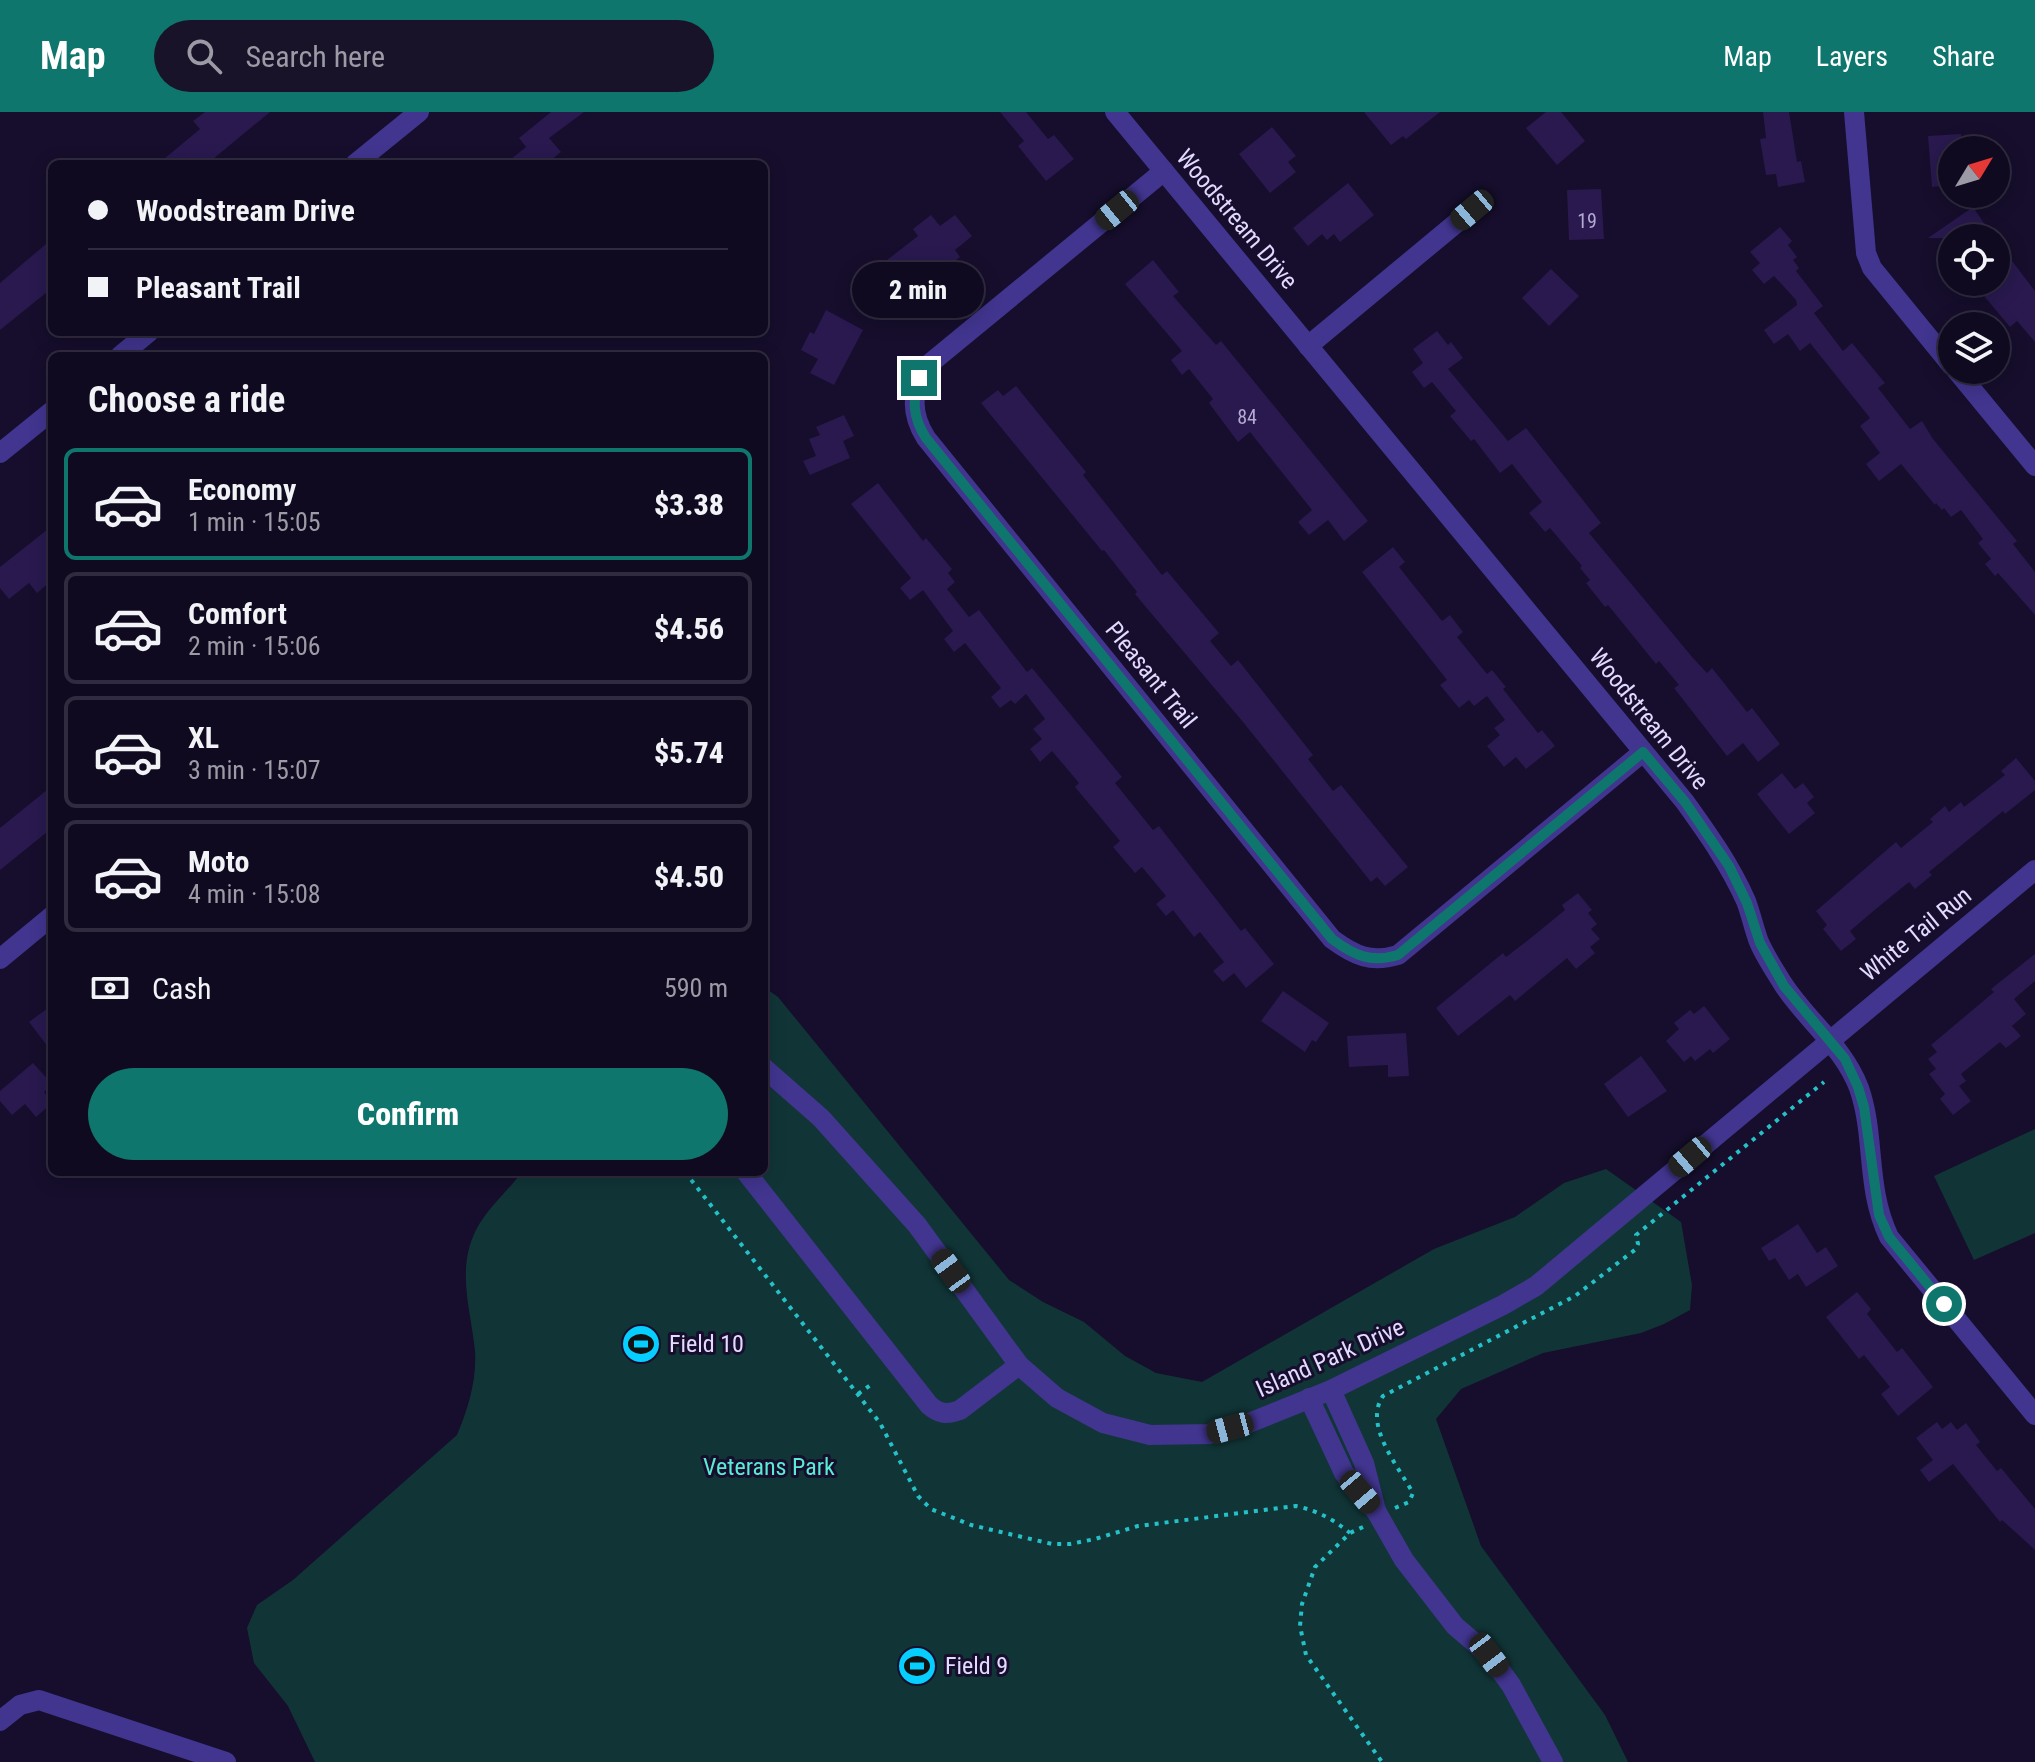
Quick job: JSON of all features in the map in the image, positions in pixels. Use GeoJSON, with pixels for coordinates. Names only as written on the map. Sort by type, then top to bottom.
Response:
{"type":"FeatureCollection","features":[{"type":"Feature","properties":{"kind":"street"},"geometry":{"type":"LineString","coordinates":[[360,160],[419,112]]}},
{"type":"Feature","properties":{"kind":"street","name":"Woodstream Drive"},"geometry":{"type":"LineString","coordinates":[[1115,112],[1643,752],[1712,840],[1729,866],[1747,903],[1760,943],[1784,986],[1830,1038],[1845,1059],[1858,1087],[1864,1107],[1875,1198],[1889,1237],[2035,1415]]}},
{"type":"Feature","properties":{"kind":"street"},"geometry":{"type":"LineString","coordinates":[[1854,112],[1866,253],[1872,268],[1938,348]]}},
{"type":"Feature","properties":{"kind":"street","name":"Pleasant Trail"},"geometry":{"type":"LineString","coordinates":[[1164,171],[928,365],[919,378],[914,395],[914,412],[919,427],[936,451],[1332,939],[1349,952],[1367,959],[1382,960],[1398,955],[1643,752]]}},
{"type":"Feature","properties":{"kind":"street"},"geometry":{"type":"LineString","coordinates":[[1308,346],[1472,210]]}},
{"type":"Feature","properties":{"kind":"street"},"geometry":{"type":"LineString","coordinates":[[132,352],[146,336]]}},
{"type":"Feature","properties":{"kind":"street"},"geometry":{"type":"LineString","coordinates":[[1967,384],[2035,466]]}},
{"type":"Feature","properties":{"kind":"street"},"geometry":{"type":"LineString","coordinates":[[0,453],[48,414]]}},
{"type":"Feature","properties":{"kind":"street","name":"White Tail Run"},"geometry":{"type":"LineString","coordinates":[[1830,1038],[2035,870]]}},
{"type":"Feature","properties":{"kind":"street"},"geometry":{"type":"LineString","coordinates":[[0,959],[48,919]]}},
{"type":"Feature","properties":{"kind":"street","name":"Island Park Drive"},"geometry":{"type":"LineString","coordinates":[[768,1072],[821,1118],[917,1225],[1019,1365],[1057,1398],[1103,1423],[1150,1435],[1210,1434],[1249,1423],[1331,1390],[1536,1286],[1830,1038]]}},
{"type":"Feature","properties":{"kind":"street"},"geometry":{"type":"LineString","coordinates":[[749,1176],[937,1412],[949,1414],[960,1410],[1019,1365]]}},
{"type":"Feature","properties":{"kind":"street"},"geometry":{"type":"LineString","coordinates":[[1331,1390],[1364,1463],[1377,1514]]}},
{"type":"Feature","properties":{"kind":"street"},"geometry":{"type":"LineString","coordinates":[[1309,1398],[1344,1473],[1377,1514],[1404,1560],[1455,1626],[1489,1655],[1511,1685],[1553,1762]]}},
{"type":"Feature","properties":{"kind":"street"},"geometry":{"type":"LineString","coordinates":[[0,1721],[20,1705],[39,1700],[226,1762]]}},
{"type":"Feature","properties":{"kind":"path"},"geometry":{"type":"LineString","coordinates":[[1382,1762],[1306,1655],[1300,1626],[1302,1604],[1315,1567],[1350,1533],[1377,1514],[1413,1498],[1377,1424],[1377,1406],[1383,1396],[1575,1296],[1636,1249],[1636,1235],[1824,1082]]}},
{"type":"Feature","properties":{"kind":"path"},"geometry":{"type":"LineString","coordinates":[[688,1176],[880,1423],[918,1496],[931,1509],[971,1525],[1052,1544],[1070,1544],[1138,1526],[1296,1506],[1334,1519],[1350,1533]]}},
{"type":"Feature","properties":{"kind":"path"},"geometry":{"type":"LineString","coordinates":[[858,1394],[872,1384]]}},
{"type":"Feature","properties":{"kind":"green space","name":"Veterans Park"},"geometry":{"type":"Polygon","coordinates":[[[768,990],[778,997],[1009,1280],[1043,1302],[1084,1322],[1125,1356],[1156,1373],[1202,1382],[1434,1249],[1515,1217],[1564,1183],[1606,1169],[1681,1222],[1692,1285],[1690,1310],[1641,1333],[1543,1353],[1461,1389],[1436,1419],[1481,1546],[1605,1715],[1628,1762],[315,1762],[288,1706],[254,1663],[247,1628],[257,1605],[293,1580],[457,1435],[475,1373],[467,1260],[476,1230],[519,1176],[768,1176],[768,990]]]}},
{"type":"Feature","properties":{"kind":"green space"},"geometry":{"type":"Polygon","coordinates":[[[2035,1129],[2035,1233],[1974,1260],[1934,1176],[2035,1129]]]}},
{"type":"Feature","properties":{"kind":"building"},"geometry":{"type":"Polygon","coordinates":[[[205,112],[270,112],[212,160],[163,160],[200,129],[193,121],[205,112]]]}},
{"type":"Feature","properties":{"kind":"building"},"geometry":{"type":"Polygon","coordinates":[[[551,112],[584,112],[549,138],[561,152],[551,160],[510,160],[526,147],[519,138],[551,112]]]}},
{"type":"Feature","properties":{"kind":"building"},"geometry":{"type":"Polygon","coordinates":[[[1000,112],[1026,112],[1048,139],[1054,135],[1074,159],[1046,181],[1018,146],[1024,141],[1000,112]]]}},
{"type":"Feature","properties":{"kind":"building"},"geometry":{"type":"Polygon","coordinates":[[[1364,112],[1440,112],[1406,139],[1403,136],[1391,145],[1364,112]]]}},
{"type":"Feature","properties":{"kind":"building"},"geometry":{"type":"Polygon","coordinates":[[[1546,112],[1561,112],[1585,141],[1557,165],[1526,128],[1546,112]]]}},
{"type":"Feature","properties":{"kind":"building"},"geometry":{"type":"Polygon","coordinates":[[[1763,112],[1789,112],[1797,162],[1801,161],[1805,182],[1778,187],[1776,174],[1766,175],[1760,139],[1766,138],[1763,112]]]}},
{"type":"Feature","properties":{"kind":"building"},"geometry":{"type":"Polygon","coordinates":[[[1272,127],[1296,156],[1288,162],[1296,172],[1270,193],[1239,154],[1272,127]]]}},
{"type":"Feature","properties":{"kind":"building"},"geometry":{"type":"Polygon","coordinates":[[[1961,134],[1938,136],[1938,186],[1932,187],[1928,136],[1961,134]]]}},
{"type":"Feature","properties":{"kind":"building"},"geometry":{"type":"Polygon","coordinates":[[[1348,183],[1374,215],[1340,242],[1334,234],[1327,240],[1322,234],[1308,246],[1293,228],[1348,183]]]}},
{"type":"Feature","properties":{"kind":"building"},"geometry":{"type":"Polygon","coordinates":[[[1601,189],[1604,239],[1569,240],[1567,190],[1601,189]]]}},
{"type":"Feature","properties":{"kind":"building"},"geometry":{"type":"Polygon","coordinates":[[[1974,208],[1985,224],[1948,224],[1974,208]]]}},
{"type":"Feature","properties":{"kind":"building"},"geometry":{"type":"Polygon","coordinates":[[[931,215],[940,226],[955,215],[972,236],[955,250],[960,257],[886,315],[860,281],[918,236],[913,229],[931,215]]]}},
{"type":"Feature","properties":{"kind":"building"},"geometry":{"type":"Polygon","coordinates":[[[1780,227],[1792,241],[1788,245],[1797,257],[1793,260],[1799,268],[1796,271],[1823,306],[1814,313],[1843,351],[1852,343],[1885,383],[1878,388],[1910,429],[1922,421],[1933,439],[2017,541],[2013,544],[2035,572],[2035,615],[1998,573],[1995,576],[1985,564],[1991,559],[1978,543],[1983,539],[1961,510],[1951,517],[1944,508],[1942,510],[1935,505],[1901,464],[1879,481],[1866,464],[1880,453],[1860,426],[1870,418],[1810,343],[1800,351],[1788,334],[1774,344],[1764,330],[1797,305],[1774,276],[1764,284],[1752,270],[1760,263],[1750,252],[1780,227]]]}},
{"type":"Feature","properties":{"kind":"building"},"geometry":{"type":"Polygon","coordinates":[[[48,242],[48,291],[0,330],[0,283],[48,242]]]}},
{"type":"Feature","properties":{"kind":"building"},"geometry":{"type":"Polygon","coordinates":[[[2010,258],[2035,291],[2035,342],[2017,321],[2010,327],[2010,312],[1997,312],[1984,296],[2010,296],[2010,258]]]}},
{"type":"Feature","properties":{"kind":"building"},"geometry":{"type":"Polygon","coordinates":[[[1153,260],[1179,292],[1173,296],[1216,345],[1221,341],[1368,521],[1344,541],[1328,520],[1309,535],[1298,522],[1312,510],[1250,432],[1238,442],[1209,403],[1213,399],[1189,369],[1182,375],[1171,360],[1182,351],[1125,284],[1153,260]]]}},
{"type":"Feature","properties":{"kind":"building"},"geometry":{"type":"Polygon","coordinates":[[[1551,269],[1579,296],[1549,326],[1522,298],[1551,269]]]}},
{"type":"Feature","properties":{"kind":"building"},"geometry":{"type":"Polygon","coordinates":[[[826,310],[863,330],[834,385],[810,373],[818,359],[801,350],[810,332],[814,334],[826,310]]]}},
{"type":"Feature","properties":{"kind":"building"},"geometry":{"type":"Polygon","coordinates":[[[1437,331],[1448,345],[1451,342],[1463,358],[1448,369],[1508,441],[1526,428],[1601,523],[1589,533],[1693,658],[1707,673],[1712,668],[1747,712],[1752,708],[1780,744],[1758,762],[1743,743],[1727,756],[1674,688],[1679,685],[1659,661],[1656,664],[1608,605],[1605,607],[1586,583],[1590,580],[1580,568],[1582,566],[1550,528],[1545,532],[1529,513],[1542,502],[1512,464],[1500,473],[1474,439],[1471,441],[1450,416],[1456,411],[1432,382],[1424,388],[1412,372],[1423,363],[1413,349],[1437,331]]]}},
{"type":"Feature","properties":{"kind":"building"},"geometry":{"type":"Polygon","coordinates":[[[1016,386],[1086,472],[1083,475],[1162,575],[1167,571],[1219,633],[1210,641],[1231,666],[1238,660],[1313,755],[1308,759],[1333,791],[1341,785],[1408,867],[1385,886],[1377,877],[1371,882],[1243,722],[1135,594],[1137,592],[1104,550],[981,403],[998,390],[1003,396],[1016,386]]]}},
{"type":"Feature","properties":{"kind":"building"},"geometry":{"type":"Polygon","coordinates":[[[844,415],[854,436],[843,441],[850,458],[810,475],[803,461],[816,456],[809,439],[820,435],[816,427],[844,415]]]}},
{"type":"Feature","properties":{"kind":"building"},"geometry":{"type":"Polygon","coordinates":[[[878,483],[923,541],[926,538],[952,569],[948,573],[955,582],[947,589],[969,617],[979,610],[1027,672],[1032,668],[1122,777],[1115,783],[1153,830],[1159,826],[1241,931],[1245,928],[1274,964],[1246,988],[1234,973],[1223,982],[1213,971],[1224,962],[1200,932],[1194,937],[1173,910],[1166,916],[1156,904],[1166,896],[1142,867],[1135,873],[1113,847],[1120,841],[1075,787],[1079,783],[1052,751],[1040,762],[1030,749],[1042,739],[1033,729],[1045,719],[1026,694],[1015,704],[1011,700],[1000,708],[991,697],[1001,688],[965,643],[954,652],[944,639],[953,631],[923,590],[910,600],[900,588],[911,578],[851,504],[878,483]]]}},
{"type":"Feature","properties":{"kind":"building"},"geometry":{"type":"Polygon","coordinates":[[[48,529],[48,583],[37,593],[29,583],[9,599],[0,588],[0,567],[48,529]]]}},
{"type":"Feature","properties":{"kind":"building"},"geometry":{"type":"Polygon","coordinates":[[[1393,547],[1405,562],[1399,567],[1442,621],[1450,615],[1463,632],[1457,637],[1487,674],[1492,670],[1538,733],[1542,730],[1555,746],[1526,769],[1516,757],[1504,767],[1487,746],[1500,735],[1494,728],[1505,720],[1487,696],[1474,706],[1469,700],[1459,708],[1440,685],[1447,680],[1362,572],[1393,547]]]}},
{"type":"Feature","properties":{"kind":"building"},"geometry":{"type":"Polygon","coordinates":[[[2016,758],[2035,781],[2035,790],[2005,814],[2003,811],[1929,872],[1932,875],[1915,889],[1909,882],[1871,913],[1850,931],[1856,939],[1841,951],[1823,929],[1827,925],[1816,911],[1896,842],[1901,848],[1933,822],[1930,819],[1945,806],[1949,812],[1961,802],[1964,807],[2005,775],[2001,771],[2016,758]]]}},
{"type":"Feature","properties":{"kind":"building"},"geometry":{"type":"Polygon","coordinates":[[[1782,773],[1795,789],[1803,783],[1814,797],[1807,803],[1815,813],[1789,834],[1757,794],[1782,773]]]}},
{"type":"Feature","properties":{"kind":"building"},"geometry":{"type":"Polygon","coordinates":[[[48,789],[48,831],[0,870],[0,828],[48,789]]]}},
{"type":"Feature","properties":{"kind":"building"},"geometry":{"type":"Polygon","coordinates":[[[1578,893],[1592,910],[1588,913],[1597,924],[1591,929],[1600,939],[1590,947],[1595,953],[1576,969],[1567,958],[1515,1001],[1510,995],[1458,1036],[1436,1008],[1503,953],[1506,957],[1527,941],[1565,910],[1562,905],[1578,893]]]}},
{"type":"Feature","properties":{"kind":"building"},"geometry":{"type":"Polygon","coordinates":[[[2035,954],[2035,981],[2014,999],[2026,1014],[2012,1026],[2021,1036],[2006,1048],[2000,1042],[1961,1074],[1966,1081],[1959,1086],[1971,1101],[1953,1115],[1940,1099],[1945,1094],[1929,1074],[1936,1069],[1928,1059],[1937,1052],[1931,1045],[1994,992],[1991,989],[2035,954]]]}},
{"type":"Feature","properties":{"kind":"building"},"geometry":{"type":"Polygon","coordinates":[[[1283,991],[1329,1023],[1305,1052],[1261,1021],[1283,991]]]}},
{"type":"Feature","properties":{"kind":"building"},"geometry":{"type":"Polygon","coordinates":[[[1704,1006],[1730,1039],[1713,1053],[1710,1049],[1695,1061],[1691,1056],[1684,1062],[1666,1041],[1679,1029],[1674,1023],[1690,1010],[1694,1014],[1704,1006]]]}},
{"type":"Feature","properties":{"kind":"building"},"geometry":{"type":"Polygon","coordinates":[[[48,1008],[48,1047],[29,1022],[48,1008]]]}},
{"type":"Feature","properties":{"kind":"building"},"geometry":{"type":"Polygon","coordinates":[[[1406,1033],[1409,1076],[1388,1077],[1388,1065],[1349,1067],[1347,1036],[1406,1033]]]}},
{"type":"Feature","properties":{"kind":"building"},"geometry":{"type":"Polygon","coordinates":[[[1641,1056],[1667,1091],[1628,1117],[1604,1084],[1641,1056]]]}},
{"type":"Feature","properties":{"kind":"building"},"geometry":{"type":"Polygon","coordinates":[[[33,1063],[48,1080],[48,1088],[44,1092],[48,1106],[36,1117],[25,1104],[12,1115],[0,1101],[0,1091],[33,1063]]]}},
{"type":"Feature","properties":{"kind":"building"},"geometry":{"type":"Polygon","coordinates":[[[1798,1224],[1817,1253],[1826,1247],[1838,1266],[1806,1287],[1798,1274],[1789,1280],[1775,1258],[1769,1261],[1761,1248],[1798,1224]]]}},
{"type":"Feature","properties":{"kind":"building"},"geometry":{"type":"Polygon","coordinates":[[[1857,1292],[1871,1309],[1867,1314],[1897,1352],[1902,1348],[1933,1387],[1898,1416],[1881,1394],[1890,1387],[1864,1355],[1859,1359],[1826,1317],[1857,1292]]]}},
{"type":"Feature","properties":{"kind":"building"},"geometry":{"type":"Polygon","coordinates":[[[1937,1422],[1942,1429],[1951,1422],[1957,1430],[1966,1423],[1980,1442],[1976,1445],[1997,1471],[2001,1468],[2035,1509],[2035,1550],[2002,1520],[2000,1522],[1953,1464],[1929,1482],[1920,1470],[1933,1460],[1916,1438],[1937,1422]]]}},
{"type":"Feature","properties":{"kind":"place","name":"Field 10"},"geometry":{"type":"Point","coordinates":[641,1344]}},
{"type":"Feature","properties":{"kind":"place","name":"Field 9"},"geometry":{"type":"Point","coordinates":[917,1666]}},
{"type":"Feature","properties":{"kind":"route"},"geometry":{"type":"LineString","coordinates":[[919,378],[914,395],[914,412],[926,438],[1332,939],[1349,952],[1367,959],[1382,960],[1410,947],[1643,752],[1685,802],[1729,866],[1747,903],[1760,943],[1784,986],[1845,1059],[1864,1107],[1879,1215],[1889,1237],[1944,1304]]}}]}
